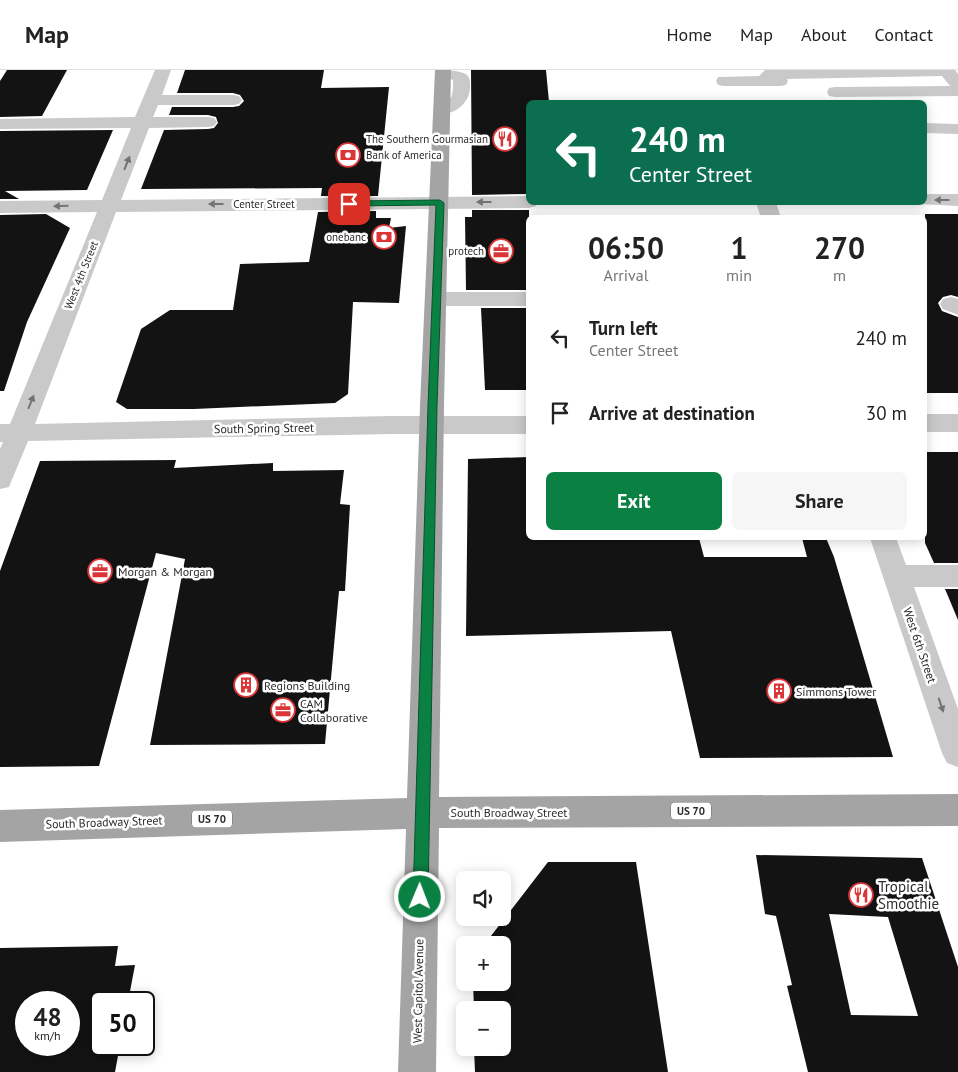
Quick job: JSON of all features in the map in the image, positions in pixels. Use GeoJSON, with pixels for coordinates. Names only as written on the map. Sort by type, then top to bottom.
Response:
{"type":"FeatureCollection","features":[{"type":"Feature","properties":{"kind":"main road","name":"West Capitol Avenue"},"geometry":{"type":"LineString","coordinates":[[417,1072],[432,425],[443,70]]}},
{"type":"Feature","properties":{"kind":"main road","name":"South Broadway Street"},"geometry":{"type":"LineString","coordinates":[[0,826],[424,813],[958,810]]}},
{"type":"Feature","properties":{"kind":"street","name":"West 4th Street"},"geometry":{"type":"LineString","coordinates":[[0,480],[10,433],[110,205],[163,70]]}},
{"type":"Feature","properties":{"kind":"street"},"geometry":{"type":"LineString","coordinates":[[767,90],[771,74],[947,71],[958,85]]}},
{"type":"Feature","properties":{"kind":"street"},"geometry":{"type":"LineString","coordinates":[[767,90],[891,80]]}},
{"type":"Feature","properties":{"kind":"street"},"geometry":{"type":"LineString","coordinates":[[724,82],[788,92]]}},
{"type":"Feature","properties":{"kind":"street"},"geometry":{"type":"LineString","coordinates":[[818,92],[958,91]]}},
{"type":"Feature","properties":{"kind":"street"},"geometry":{"type":"LineString","coordinates":[[152,100],[233,100]]}},
{"type":"Feature","properties":{"kind":"street"},"geometry":{"type":"LineString","coordinates":[[0,124],[208,122]]}},
{"type":"Feature","properties":{"kind":"street"},"geometry":{"type":"LineString","coordinates":[[927,128],[958,129]]}},
{"type":"Feature","properties":{"kind":"street"},"geometry":{"type":"LineString","coordinates":[[927,200],[958,200]]}},
{"type":"Feature","properties":{"kind":"street","name":"Center Street"},"geometry":{"type":"LineString","coordinates":[[0,206],[526,202]]}},
{"type":"Feature","properties":{"kind":"street"},"geometry":{"type":"LineString","coordinates":[[437,298],[526,298]]}},
{"type":"Feature","properties":{"kind":"street"},"geometry":{"type":"LineString","coordinates":[[927,424],[958,423]]}},
{"type":"Feature","properties":{"kind":"street","name":"South Spring Street"},"geometry":{"type":"LineString","coordinates":[[10,433],[526,425]]}},
{"type":"Feature","properties":{"kind":"street","name":"West 6th Street"},"geometry":{"type":"LineString","coordinates":[[884,540],[958,753]]}},
{"type":"Feature","properties":{"kind":"street"},"geometry":{"type":"LineString","coordinates":[[896,576],[958,576]]}},
{"type":"Feature","properties":{"kind":"building"},"geometry":{"type":"Polygon","coordinates":[[[7,70],[67,70],[42,116],[0,117],[0,81],[7,70]]]}},
{"type":"Feature","properties":{"kind":"building"},"geometry":{"type":"Polygon","coordinates":[[[185,70],[324,70],[321,88],[389,87],[378,196],[321,196],[322,188],[141,189],[164,130],[208,129],[214,128],[218,123],[216,117],[208,115],[169,115],[172,107],[233,107],[239,106],[244,101],[240,95],[233,93],[177,93],[185,70]]]}},
{"type":"Feature","properties":{"kind":"building"},"geometry":{"type":"Polygon","coordinates":[[[471,70],[546,70],[549,100],[526,100],[526,194],[472,195],[471,70]]]}},
{"type":"Feature","properties":{"kind":"building"},"geometry":{"type":"Polygon","coordinates":[[[113,130],[87,190],[5,191],[19,199],[0,199],[0,131],[113,130]]]}},
{"type":"Feature","properties":{"kind":"building"},"geometry":{"type":"Polygon","coordinates":[[[472,210],[529,210],[529,215],[526,215],[526,290],[466,290],[465,217],[472,217],[472,210]]]}},
{"type":"Feature","properties":{"kind":"building"},"geometry":{"type":"Polygon","coordinates":[[[376,211],[376,218],[391,218],[389,228],[406,226],[399,303],[353,302],[348,394],[335,403],[194,409],[127,409],[116,402],[141,329],[170,310],[233,310],[240,264],[309,262],[318,212],[376,211]]]}},
{"type":"Feature","properties":{"kind":"building"},"geometry":{"type":"Polygon","coordinates":[[[46,214],[70,228],[27,322],[4,391],[0,391],[0,215],[46,214]]]}},
{"type":"Feature","properties":{"kind":"building"},"geometry":{"type":"Polygon","coordinates":[[[958,214],[958,297],[951,295],[943,297],[938,303],[942,311],[958,317],[958,393],[927,393],[927,215],[925,215],[958,214]]]}},
{"type":"Feature","properties":{"kind":"building"},"geometry":{"type":"Polygon","coordinates":[[[481,308],[526,308],[526,390],[485,390],[481,308]]]}},
{"type":"Feature","properties":{"kind":"building"},"geometry":{"type":"Polygon","coordinates":[[[927,452],[958,452],[958,563],[934,563],[925,540],[927,540],[927,452]]]}},
{"type":"Feature","properties":{"kind":"building"},"geometry":{"type":"Polygon","coordinates":[[[526,457],[526,540],[700,540],[704,557],[807,557],[803,540],[827,540],[834,557],[893,757],[700,758],[671,631],[466,636],[468,459],[526,457]]]}},
{"type":"Feature","properties":{"kind":"building"},"geometry":{"type":"Polygon","coordinates":[[[176,460],[174,468],[273,463],[273,471],[344,470],[340,504],[350,505],[345,591],[339,591],[325,744],[150,745],[185,559],[156,553],[99,766],[0,767],[0,571],[40,461],[176,460]]]}},
{"type":"Feature","properties":{"kind":"building"},"geometry":{"type":"Polygon","coordinates":[[[945,589],[958,589],[958,620],[945,589]]]}},
{"type":"Feature","properties":{"kind":"building"},"geometry":{"type":"Polygon","coordinates":[[[756,855],[922,858],[958,967],[958,1072],[808,1072],[787,986],[792,985],[776,916],[765,914],[756,855]],[[829,914],[851,1015],[918,1016],[888,917],[829,914]]]}},
{"type":"Feature","properties":{"kind":"building"},"geometry":{"type":"Polygon","coordinates":[[[548,862],[636,862],[668,1072],[475,1072],[474,1056],[511,1056],[511,1001],[474,1001],[473,991],[511,991],[511,936],[491,936],[499,926],[511,926],[511,910],[548,862]]]}},
{"type":"Feature","properties":{"kind":"building"},"geometry":{"type":"Polygon","coordinates":[[[118,946],[115,966],[135,965],[130,991],[90,991],[90,1056],[118,1056],[115,1072],[0,1072],[0,948],[118,946]]]}},
{"type":"Feature","properties":{"kind":"place","name":"The Southern Gourmasian"},"geometry":{"type":"Point","coordinates":[505,139]}},
{"type":"Feature","properties":{"kind":"place","name":"Bank of America"},"geometry":{"type":"Point","coordinates":[348,155]}},
{"type":"Feature","properties":{"kind":"place","name":"onebanc"},"geometry":{"type":"Point","coordinates":[384,237]}},
{"type":"Feature","properties":{"kind":"place","name":"protech"},"geometry":{"type":"Point","coordinates":[501,251]}},
{"type":"Feature","properties":{"kind":"place","name":"Morgan & Morgan"},"geometry":{"type":"Point","coordinates":[100,571]}},
{"type":"Feature","properties":{"kind":"place","name":"Regions Building"},"geometry":{"type":"Point","coordinates":[246,685]}},
{"type":"Feature","properties":{"kind":"place","name":"Simmons Tower"},"geometry":{"type":"Point","coordinates":[779,691]}},
{"type":"Feature","properties":{"kind":"place","name":"CAM Collaborative"},"geometry":{"type":"Point","coordinates":[283,710]}},
{"type":"Feature","properties":{"kind":"place","name":"Tropical Smoothie"},"geometry":{"type":"Point","coordinates":[861,895]}},
{"type":"Feature","properties":{"kind":"route"},"geometry":{"type":"LineString","coordinates":[[349,204],[440,203],[432,406],[424,813],[420,897]]}}]}
